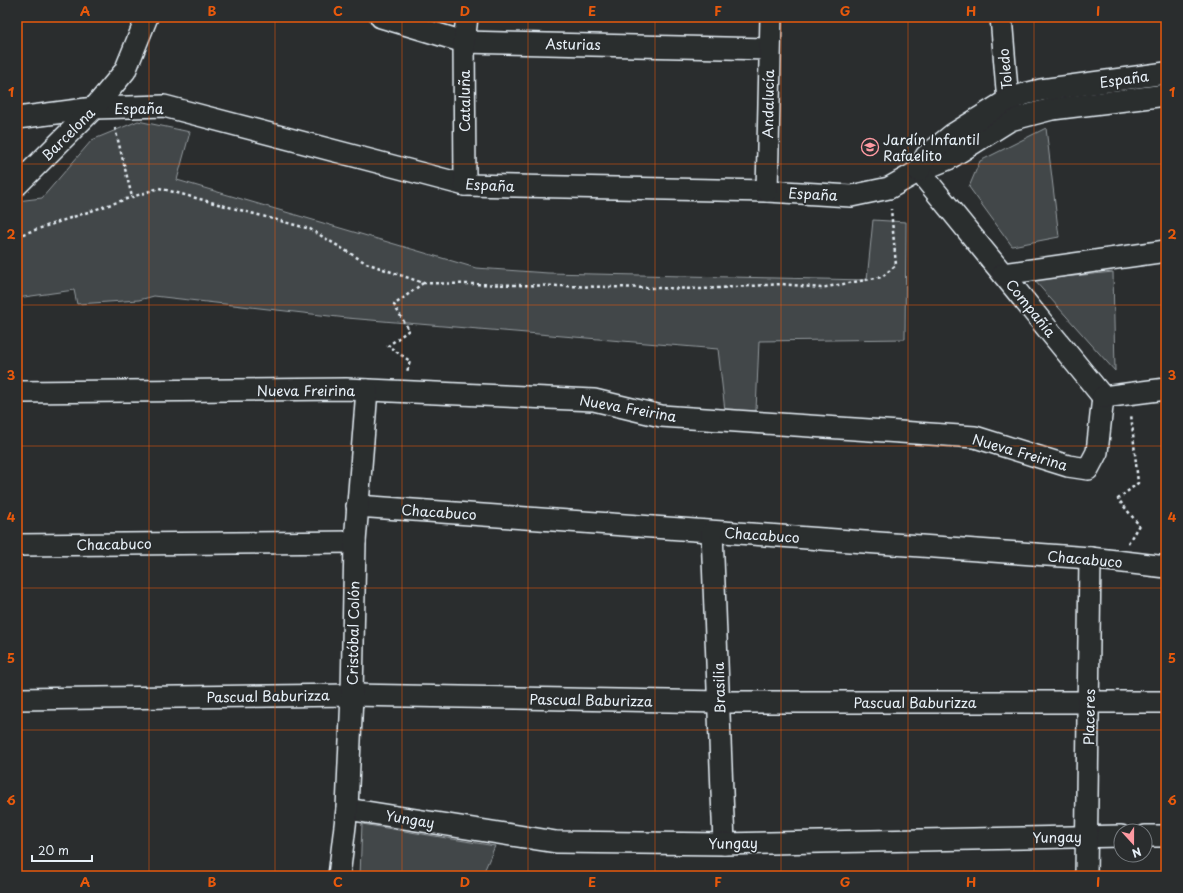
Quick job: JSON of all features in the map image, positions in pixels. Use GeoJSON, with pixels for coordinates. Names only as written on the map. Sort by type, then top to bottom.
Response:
{"type":"FeatureCollection","features":[{"type":"Feature","properties":{"kind":"street","name":"Barcelona"},"geometry":{"type":"LineString","coordinates":[[17,185],[102,108],[125,71],[147,17]]}},
{"type":"Feature","properties":{"kind":"street","name":"Asturias"},"geometry":{"type":"LineString","coordinates":[[381,17],[464,42],[770,48]]}},
{"type":"Feature","properties":{"kind":"street","name":"Cataluña"},"geometry":{"type":"LineString","coordinates":[[465,185],[464,42],[467,17]]}},
{"type":"Feature","properties":{"kind":"street","name":"Andalucía"},"geometry":{"type":"LineString","coordinates":[[767,191],[771,17]]}},
{"type":"Feature","properties":{"kind":"street","name":"Toledo"},"geometry":{"type":"LineString","coordinates":[[1001,17],[1009,110]]}},
{"type":"Feature","properties":{"kind":"street","name":"España"},"geometry":{"type":"LineString","coordinates":[[17,118],[102,108],[164,106],[465,185],[767,191],[851,196],[889,188],[919,171],[948,159],[1009,110],[1025,94],[1041,90],[1166,73]]}},
{"type":"Feature","properties":{"kind":"street","name":"España"},"geometry":{"type":"LineString","coordinates":[[1009,110],[1052,109],[1166,94]]}},
{"type":"Feature","properties":{"kind":"street","name":"Compañía"},"geometry":{"type":"LineString","coordinates":[[919,171],[1103,397]]}},
{"type":"Feature","properties":{"kind":"street"},"geometry":{"type":"LineString","coordinates":[[1003,274],[1166,251]]}},
{"type":"Feature","properties":{"kind":"street"},"geometry":{"type":"LineString","coordinates":[[1103,397],[1166,389]]}},
{"type":"Feature","properties":{"kind":"street","name":"Nueva Freirina"},"geometry":{"type":"LineString","coordinates":[[17,392],[367,390],[594,400],[661,416],[975,437],[1068,466],[1088,469],[1097,452],[1103,397]]}},
{"type":"Feature","properties":{"kind":"street","name":"Cristóbal Colón"},"geometry":{"type":"LineString","coordinates":[[339,876],[347,809],[352,694],[355,542],[367,390]]}},
{"type":"Feature","properties":{"kind":"street","name":"Chacabuco"},"geometry":{"type":"LineString","coordinates":[[357,506],[1090,558],[1166,567]]}},
{"type":"Feature","properties":{"kind":"street","name":"Brasilia"},"geometry":{"type":"LineString","coordinates":[[712,532],[720,702],[724,844]]}},
{"type":"Feature","properties":{"kind":"street","name":"Chacabuco"},"geometry":{"type":"LineString","coordinates":[[17,545],[355,542]]}},
{"type":"Feature","properties":{"kind":"street","name":"Placeres"},"geometry":{"type":"LineString","coordinates":[[1086,876],[1090,558]]}},
{"type":"Feature","properties":{"kind":"street","name":"Pascual Baburizza"},"geometry":{"type":"LineString","coordinates":[[17,699],[352,694],[720,702],[1166,702]]}},
{"type":"Feature","properties":{"kind":"street","name":"Yungay"},"geometry":{"type":"LineString","coordinates":[[347,809],[556,842],[724,844],[1113,836]]}},
{"type":"Feature","properties":{"kind":"street"},"geometry":{"type":"LineString","coordinates":[[1153,836],[1166,836]]}},
{"type":"Feature","properties":{"kind":"path"},"geometry":{"type":"LineString","coordinates":[[102,108],[132,197]]}},
{"type":"Feature","properties":{"kind":"path"},"geometry":{"type":"LineString","coordinates":[[17,236],[159,188],[310,229],[366,263],[423,283],[702,289],[782,284],[821,288],[882,277],[896,265],[889,188]]}},
{"type":"Feature","properties":{"kind":"path"},"geometry":{"type":"LineString","coordinates":[[402,392],[410,360],[388,346],[409,330],[394,305],[423,283]]}},
{"type":"Feature","properties":{"kind":"path"},"geometry":{"type":"LineString","coordinates":[[1116,561],[1139,525],[1118,499],[1138,483],[1129,394]]}},
{"type":"Feature","properties":{"kind":"shaded area"},"geometry":{"type":"Polygon","coordinates":[[[138,121],[190,132],[177,180],[476,268],[548,273],[867,280],[873,220],[906,222],[905,339],[759,341],[756,411],[725,411],[718,349],[347,318],[154,296],[139,300],[77,304],[74,290],[17,298],[17,201],[42,198],[92,140],[138,121]]]}},
{"type":"Feature","properties":{"kind":"shaded area"},"geometry":{"type":"Polygon","coordinates":[[[1046,128],[1059,237],[1012,246],[969,187],[980,161],[1046,128]]]}},
{"type":"Feature","properties":{"kind":"shaded area"},"geometry":{"type":"Polygon","coordinates":[[[1113,272],[1115,371],[1034,280],[1113,272]]]}},
{"type":"Feature","properties":{"kind":"shaded area"},"geometry":{"type":"Polygon","coordinates":[[[362,824],[495,846],[482,876],[360,876],[362,824]]]}},
{"type":"Feature","properties":{"kind":"place","name":"Jardín Infantil Rafaelito"},"geometry":{"type":"Point","coordinates":[870,147]}}]}
